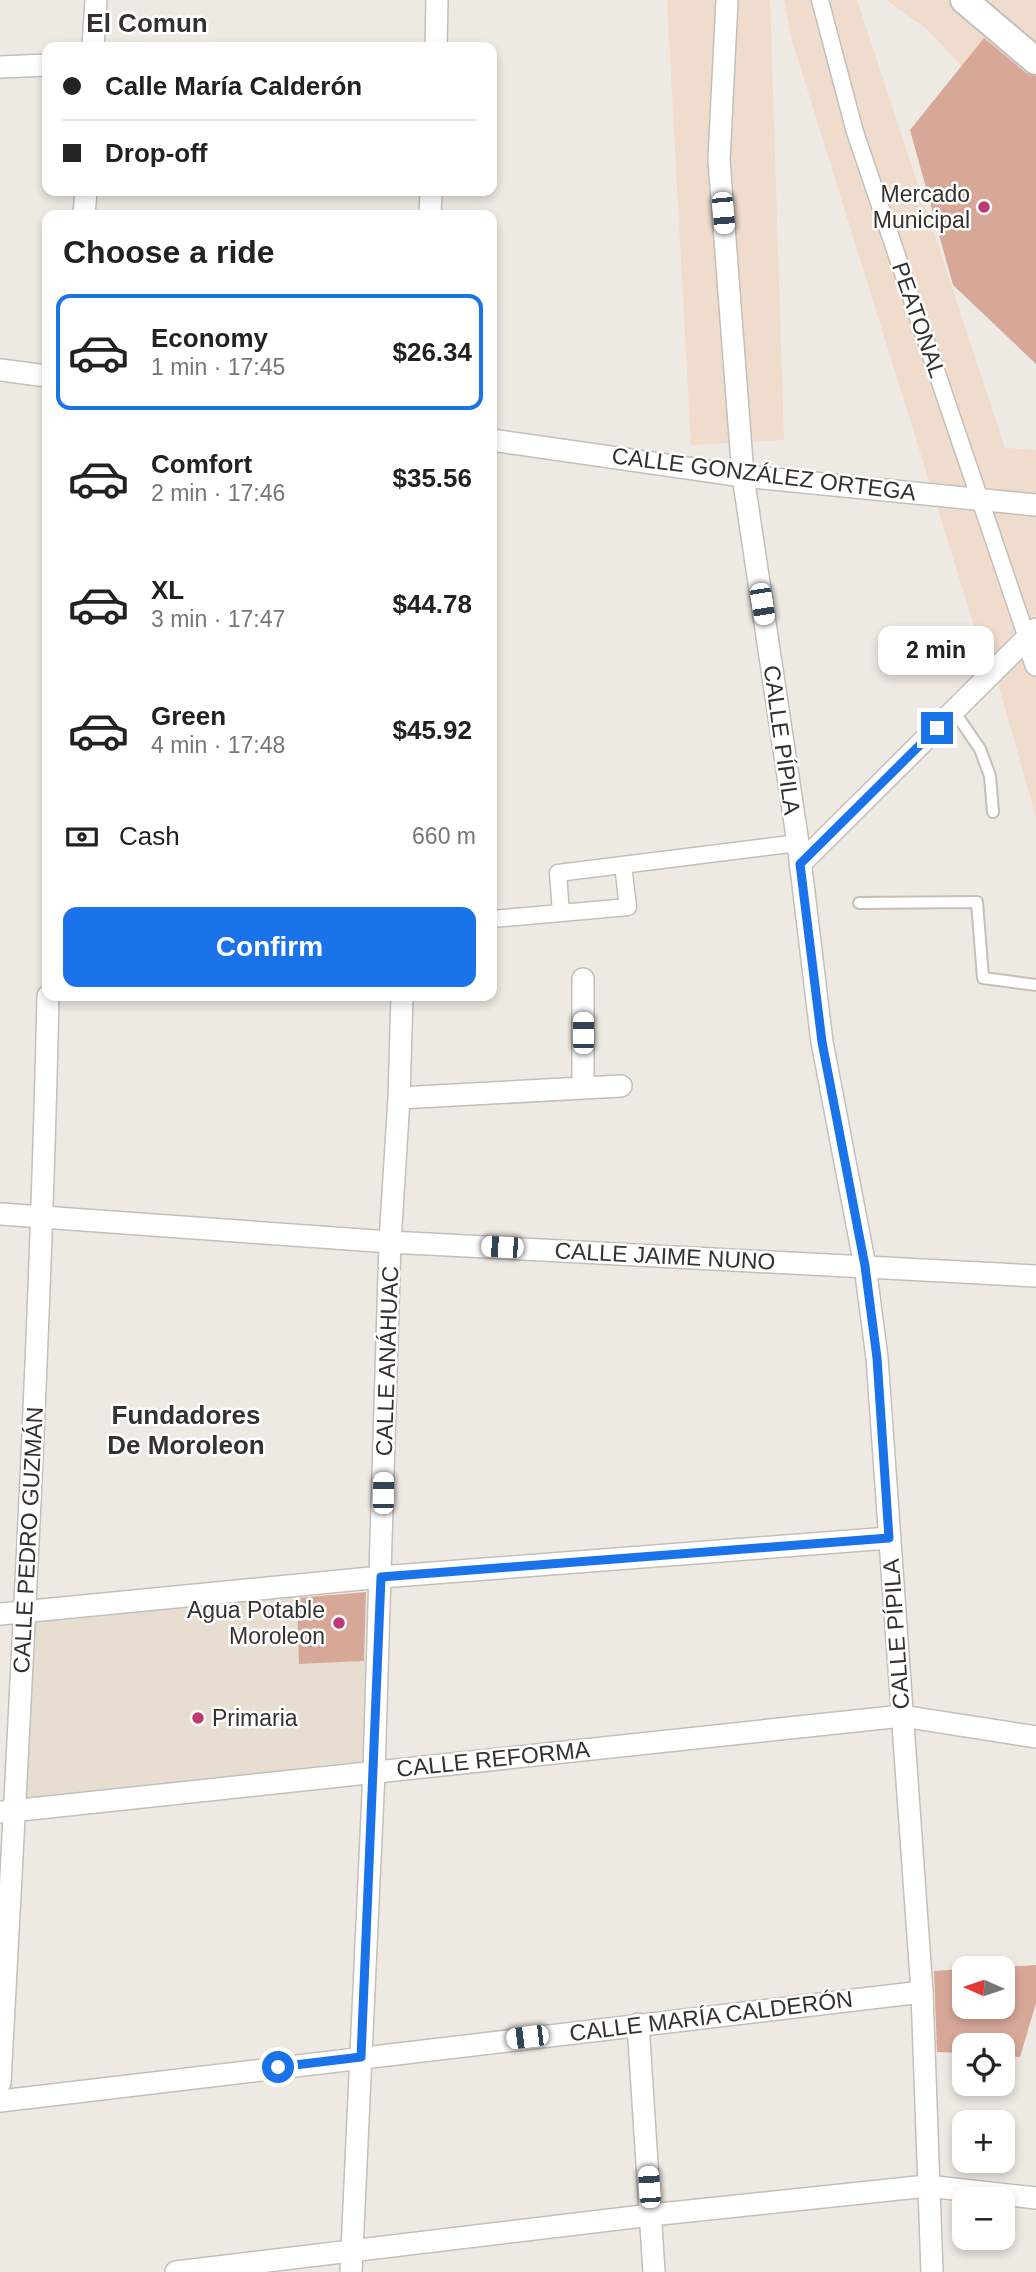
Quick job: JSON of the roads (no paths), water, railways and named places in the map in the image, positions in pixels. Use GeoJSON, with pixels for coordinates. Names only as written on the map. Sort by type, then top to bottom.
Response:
{"type":"FeatureCollection","features":[{"type":"Feature","properties":{"kind":"street"},"geometry":{"type":"LineString","coordinates":[[93,42],[96,0]]}},
{"type":"Feature","properties":{"kind":"street"},"geometry":{"type":"LineString","coordinates":[[436,42],[437,0]]}},
{"type":"Feature","properties":{"kind":"street","name":"CALLE PÍPILA"},"geometry":{"type":"LineString","coordinates":[[727,0],[719,160],[743,476],[799,854],[822,1042],[865,1266],[877,1358],[922,1992],[932,2272]]}},
{"type":"Feature","properties":{"kind":"street","name":"PEATONAL"},"geometry":{"type":"LineString","coordinates":[[820,0],[855,132],[979,498],[1032,634]]}},
{"type":"Feature","properties":{"kind":"street"},"geometry":{"type":"LineString","coordinates":[[967,1],[1036,61]]}},
{"type":"Feature","properties":{"kind":"street"},"geometry":{"type":"LineString","coordinates":[[0,67],[42,65]]}},
{"type":"Feature","properties":{"kind":"street"},"geometry":{"type":"LineString","coordinates":[[0,370],[42,375]]}},
{"type":"Feature","properties":{"kind":"street","name":"CALLE GONZÁLEZ ORTEGA"},"geometry":{"type":"LineString","coordinates":[[497,441],[743,476],[1036,505]]}},
{"type":"Feature","properties":{"kind":"street"},"geometry":{"type":"LineString","coordinates":[[1032,634],[1036,665]]}},
{"type":"Feature","properties":{"kind":"street"},"geometry":{"type":"LineString","coordinates":[[561,913],[558,873],[623,865],[799,854],[954,711],[1032,634]]}},
{"type":"Feature","properties":{"kind":"street"},"geometry":{"type":"LineString","coordinates":[[497,919],[628,907],[623,865]]}},
{"type":"Feature","properties":{"kind":"street"},"geometry":{"type":"LineString","coordinates":[[583,979],[583,1088]]}},
{"type":"Feature","properties":{"kind":"street","name":"CALLE PEDRO GUZMÁN"},"geometry":{"type":"LineString","coordinates":[[0,2083],[7,1812],[26,1612],[43,1216],[48,1001]]}},
{"type":"Feature","properties":{"kind":"street","name":"CALLE ANÁHUAC"},"geometry":{"type":"LineString","coordinates":[[352,2262],[374,1772],[390,1242],[402,1001]]}},
{"type":"Feature","properties":{"kind":"street"},"geometry":{"type":"LineString","coordinates":[[399,1097],[621,1086]]}},
{"type":"Feature","properties":{"kind":"street","name":"CALLE JAIME NUNO"},"geometry":{"type":"LineString","coordinates":[[0,1214],[390,1242],[1036,1276]]}},
{"type":"Feature","properties":{"kind":"street"},"geometry":{"type":"LineString","coordinates":[[0,1614],[381,1577],[889,1538]]}},
{"type":"Feature","properties":{"kind":"street","name":"CALLE REFORMA"},"geometry":{"type":"LineString","coordinates":[[7,1812],[902,1716],[1036,1737]]}},
{"type":"Feature","properties":{"kind":"street","name":"CALLE MARÍA CALDERÓN"},"geometry":{"type":"LineString","coordinates":[[0,2101],[922,1992]]}},
{"type":"Feature","properties":{"kind":"street"},"geometry":{"type":"LineString","coordinates":[[638,2024],[654,2272]]}},
{"type":"Feature","properties":{"kind":"street"},"geometry":{"type":"LineString","coordinates":[[176,2272],[352,2262],[651,2215],[927,2186],[1036,2198]]}},
{"type":"Feature","properties":{"kind":"lane"},"geometry":{"type":"LineString","coordinates":[[954,711],[980,749],[990,776],[993,812]]}},
{"type":"Feature","properties":{"kind":"lane"},"geometry":{"type":"LineString","coordinates":[[859,903],[977,902],[983,978],[1036,985]]}},
{"type":"Feature","properties":{"kind":"place","name":"Mercado Municipal"},"geometry":{"type":"Point","coordinates":[984,207]}},
{"type":"Feature","properties":{"kind":"place","name":"Agua Potable Moroleon"},"geometry":{"type":"Point","coordinates":[339,1623]}},
{"type":"Feature","properties":{"kind":"place","name":"Primaria"},"geometry":{"type":"Point","coordinates":[198,1718]}},
{"type":"Feature","properties":{"kind":"district","name":"El Comun"},"geometry":{"type":"Point","coordinates":[147,23]}},
{"type":"Feature","properties":{"kind":"district","name":"Fundadores De Moroleon"},"geometry":{"type":"Point","coordinates":[186,1430]}}]}
